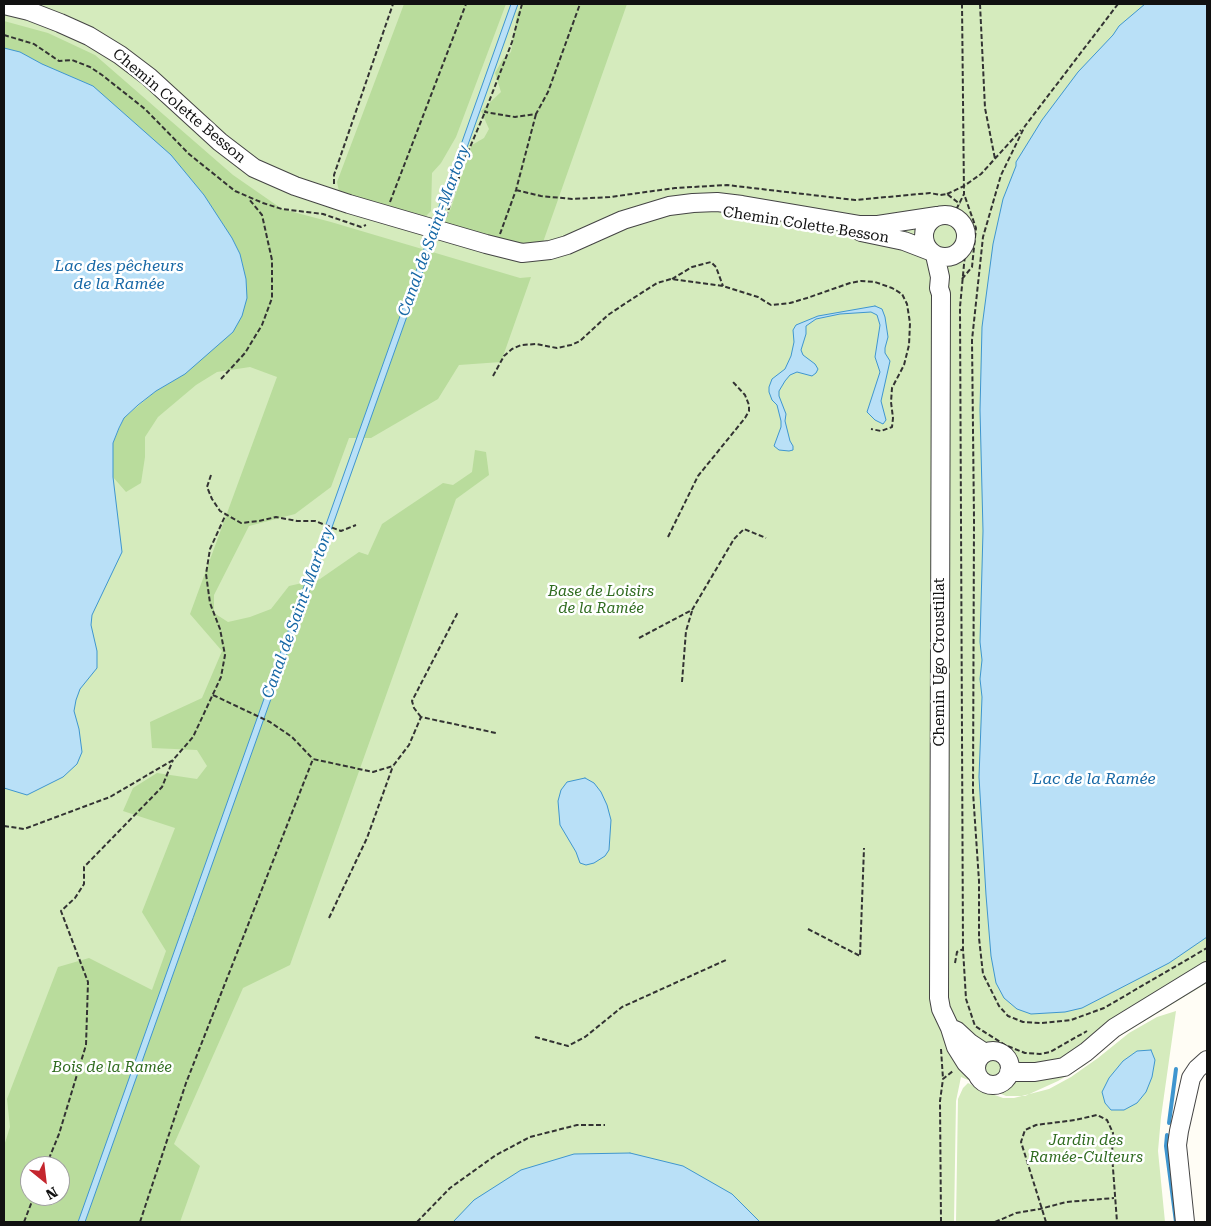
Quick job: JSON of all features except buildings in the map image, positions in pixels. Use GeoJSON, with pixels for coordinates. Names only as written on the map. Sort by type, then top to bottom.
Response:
{"type":"FeatureCollection","features":[{"type":"Feature","properties":{"kind":"street","name":"Chemin Colette Besson"},"geometry":{"type":"LineString","coordinates":[[4,6],[29,11],[60,23],[104,44],[149,77],[220,142],[254,168],[295,186],[328,206]]}},
{"type":"Feature","properties":{"kind":"street","name":"Chemin Colette Besson"},"geometry":{"type":"LineString","coordinates":[[4,14],[34,21],[98,50],[137,78],[206,141],[242,170],[272,186],[328,206],[435,233],[517,260],[536,260],[568,254],[641,223],[667,215],[704,211],[736,212],[865,233],[904,241],[933,253]]}},
{"type":"Feature","properties":{"kind":"street","name":"Chemin Colette Besson"},"geometry":{"type":"LineString","coordinates":[[435,233],[522,253],[550,250],[567,245],[632,217],[669,206],[693,203],[717,202],[860,224],[878,225],[945,216]]}},
{"type":"Feature","properties":{"kind":"street"},"geometry":{"type":"LineString","coordinates":[[945,216],[959,219],[966,230],[967,237],[958,253],[941,257],[933,253],[926,245],[924,232],[932,220],[945,216]]}},
{"type":"Feature","properties":{"kind":"street","name":"Chemin Ugo Croustillat"},"geometry":{"type":"LineString","coordinates":[[933,253],[940,277],[939,288],[941,294],[939,998],[945,1035],[971,1068]]}},
{"type":"Feature","properties":{"kind":"street","name":"Chemin Ugo Croustillat"},"geometry":{"type":"LineString","coordinates":[[941,294],[958,253]]}},
{"type":"Feature","properties":{"kind":"street"},"geometry":{"type":"LineString","coordinates":[[1009,1072],[1035,1072],[1064,1066],[1086,1052],[1114,1028],[1207,970]]}},
{"type":"Feature","properties":{"kind":"street"},"geometry":{"type":"LineString","coordinates":[[1188,983],[1196,982],[1207,976]]}},
{"type":"Feature","properties":{"kind":"street","name":"Chemin Ugo Croustillat"},"geometry":{"type":"LineString","coordinates":[[945,1035],[957,1030],[970,1043],[997,1050]]}},
{"type":"Feature","properties":{"kind":"street"},"geometry":{"type":"LineString","coordinates":[[997,1050],[1009,1062],[1009,1072],[1002,1083],[990,1085],[979,1079],[971,1068],[977,1062],[997,1050]]}},
{"type":"Feature","properties":{"kind":"street"},"geometry":{"type":"LineString","coordinates":[[1185,1222],[1177,1144],[1191,1078],[1196,1069],[1207,1060]]}},
{"type":"Feature","properties":{"kind":"path"},"geometry":{"type":"LineString","coordinates":[[328,206],[334,193],[334,175],[393,4]]}},
{"type":"Feature","properties":{"kind":"path"},"geometry":{"type":"LineString","coordinates":[[4,35],[34,44],[59,61],[72,60],[90,67],[145,109],[189,154],[219,179],[248,197],[282,209],[328,206],[362,227],[380,218],[466,4]]}},
{"type":"Feature","properties":{"kind":"path"},"geometry":{"type":"LineString","coordinates":[[435,233],[443,225],[465,158],[512,42],[522,4]]}},
{"type":"Feature","properties":{"kind":"path"},"geometry":{"type":"LineString","coordinates":[[496,246],[516,190],[536,114],[548,92],[580,4]]}},
{"type":"Feature","properties":{"kind":"path"},"geometry":{"type":"LineString","coordinates":[[962,4],[964,194],[976,228],[972,267],[962,279]]}},
{"type":"Feature","properties":{"kind":"path"},"geometry":{"type":"LineString","coordinates":[[980,4],[985,108],[995,159]]}},
{"type":"Feature","properties":{"kind":"path"},"geometry":{"type":"LineString","coordinates":[[947,194],[964,186],[981,174],[995,159],[1024,126],[1118,4]]}},
{"type":"Feature","properties":{"kind":"path"},"geometry":{"type":"LineString","coordinates":[[485,112],[515,117],[536,114]]}},
{"type":"Feature","properties":{"kind":"path"},"geometry":{"type":"LineString","coordinates":[[1024,126],[1001,175],[983,237],[972,340],[974,518],[973,792],[979,881],[979,938],[983,974],[998,1006],[1008,1016],[1023,1022],[1041,1023],[1071,1020],[1104,1008],[1207,948]]}},
{"type":"Feature","properties":{"kind":"path"},"geometry":{"type":"LineString","coordinates":[[945,216],[964,194]]}},
{"type":"Feature","properties":{"kind":"path"},"geometry":{"type":"LineString","coordinates":[[221,379],[245,354],[262,326],[272,298],[272,260],[262,215],[248,197]]}},
{"type":"Feature","properties":{"kind":"path"},"geometry":{"type":"LineString","coordinates":[[958,253],[966,254],[962,279],[960,317],[963,949],[964,985],[968,1010],[975,1026],[997,1050],[1040,1054],[1062,1046],[1087,1031]]}},
{"type":"Feature","properties":{"kind":"path"},"geometry":{"type":"LineString","coordinates":[[493,376],[504,356],[512,349],[520,345],[536,344],[557,348],[580,341],[608,315],[629,301],[657,283],[671,279],[692,267],[711,262],[716,267],[723,286]]}},
{"type":"Feature","properties":{"kind":"path"},"geometry":{"type":"LineString","coordinates":[[671,279],[723,286],[758,297],[772,305],[790,303],[861,281],[875,282],[902,294],[907,304],[910,323],[909,345],[904,366],[892,388],[891,402],[894,418],[892,427],[880,431],[871,428]]}},
{"type":"Feature","properties":{"kind":"path"},"geometry":{"type":"LineString","coordinates":[[668,537],[698,476],[749,411],[749,404],[745,395],[733,382]]}},
{"type":"Feature","properties":{"kind":"path"},"geometry":{"type":"LineString","coordinates":[[211,475],[207,486],[216,505],[220,511],[241,523],[276,517],[296,521],[315,521],[341,531],[356,525]]}},
{"type":"Feature","properties":{"kind":"path"},"geometry":{"type":"LineString","coordinates":[[4,826],[24,829],[110,796],[172,760],[193,737],[221,677],[225,655],[220,629],[210,603],[206,574],[210,549],[226,514]]}},
{"type":"Feature","properties":{"kind":"path"},"geometry":{"type":"LineString","coordinates":[[682,682],[686,631],[692,610],[734,539],[744,529],[766,538]]}},
{"type":"Feature","properties":{"kind":"path"},"geometry":{"type":"LineString","coordinates":[[639,638],[692,610]]}},
{"type":"Feature","properties":{"kind":"path"},"geometry":{"type":"LineString","coordinates":[[458,612],[412,701],[414,708],[421,717],[496,733]]}},
{"type":"Feature","properties":{"kind":"path"},"geometry":{"type":"LineString","coordinates":[[212,695],[270,722],[292,738],[313,759],[372,772],[393,766]]}},
{"type":"Feature","properties":{"kind":"path"},"geometry":{"type":"LineString","coordinates":[[329,918],[367,838],[393,766],[409,745],[421,717]]}},
{"type":"Feature","properties":{"kind":"path"},"geometry":{"type":"LineString","coordinates":[[140,1222],[186,1083],[313,759]]}},
{"type":"Feature","properties":{"kind":"path"},"geometry":{"type":"LineString","coordinates":[[50,1156],[59,1134],[86,1045],[88,982],[61,911],[75,898],[84,884],[84,867],[162,787],[172,760]]}},
{"type":"Feature","properties":{"kind":"path"},"geometry":{"type":"LineString","coordinates":[[808,929],[860,956],[864,848]]}},
{"type":"Feature","properties":{"kind":"path"},"geometry":{"type":"LineString","coordinates":[[535,1037],[568,1046],[585,1037],[622,1007],[726,960]]}},
{"type":"Feature","properties":{"kind":"path"},"geometry":{"type":"LineString","coordinates":[[942,1222],[940,1101],[945,1035]]}},
{"type":"Feature","properties":{"kind":"path"},"geometry":{"type":"LineString","coordinates":[[943,1079],[971,1068]]}},
{"type":"Feature","properties":{"kind":"path"},"geometry":{"type":"LineString","coordinates":[[1046,1222],[1040,1209],[1021,1142],[1026,1130],[1036,1125],[1098,1115],[1107,1120],[1113,1133],[1114,1198],[1117,1222]]}},
{"type":"Feature","properties":{"kind":"path"},"geometry":{"type":"LineString","coordinates":[[417,1222],[450,1188],[496,1154],[530,1137],[577,1125],[605,1125]]}},
{"type":"Feature","properties":{"kind":"path"},"geometry":{"type":"LineString","coordinates":[[995,1222],[1016,1213],[1066,1202],[1114,1198]]}},
{"type":"Feature","properties":{"kind":"path"},"geometry":{"type":"LineString","coordinates":[[24,1222],[30,1206]]}},
{"type":"Feature","properties":{"kind":"green space","name":"Base de Loisirs de la Ramée"},"geometry":{"type":"Polygon","coordinates":[[[4,4],[1207,4],[1207,983],[1115,1039],[1085,1065],[1058,1081],[1025,1096],[1006,1096],[961,1077],[956,1101],[954,1222],[4,1222],[4,4]]]}},
{"type":"Feature","properties":{"kind":"green space"},"geometry":{"type":"Polygon","coordinates":[[[404,4],[506,4],[456,137],[441,163],[432,173],[431,211],[423,219],[340,196],[337,182],[404,4]]]}},
{"type":"Feature","properties":{"kind":"green space"},"geometry":{"type":"Polygon","coordinates":[[[522,4],[627,4],[542,245],[528,248],[442,228],[451,208],[472,145],[484,138],[489,129],[481,111],[501,92],[495,73],[503,59],[511,52],[517,14],[522,4]]]}},
{"type":"Feature","properties":{"kind":"green space","name":"Bois de la Ramée"},"geometry":{"type":"Polygon","coordinates":[[[4,21],[48,33],[95,55],[233,175],[282,209],[520,278],[531,277],[501,362],[459,365],[438,399],[371,438],[349,438],[331,487],[295,514],[249,526],[214,595],[214,613],[228,622],[250,617],[271,609],[289,586],[320,579],[359,552],[368,555],[382,524],[443,483],[453,485],[472,472],[475,450],[486,452],[489,475],[456,499],[290,965],[243,988],[174,1144],[200,1166],[180,1222],[4,1222],[4,1146],[10,1127],[7,1099],[58,967],[89,958],[152,990],[166,951],[142,912],[175,828],[123,811],[133,788],[157,773],[197,779],[207,766],[197,750],[152,748],[150,722],[202,698],[222,651],[190,614],[277,377],[250,367],[217,372],[196,385],[158,417],[145,437],[145,457],[141,483],[126,492],[113,477],[113,443],[124,418],[156,391],[185,374],[216,346],[246,279],[240,254],[232,238],[204,195],[171,155],[93,86],[42,64],[20,52],[4,48],[4,21]]]}},
{"type":"Feature","properties":{"kind":"green space","name":"Jardin des Ramée-Culteurs"},"geometry":{"type":"Polygon","coordinates":[[[1176,1011],[1158,1151],[1165,1222],[956,1222],[958,1099],[963,1088],[968,1083],[1003,1098],[1014,1098],[1049,1089],[1071,1077],[1129,1033],[1157,1017],[1176,1011]]]}},
{"type":"Feature","properties":{"kind":"water","name":"Canal de Saint-Martory"},"geometry":{"type":"Polygon","coordinates":[[[511,4],[518,4],[85,1222],[78,1222],[511,4]]]}},
{"type":"Feature","properties":{"kind":"water","name":"Lac de la Ramée"},"geometry":{"type":"Polygon","coordinates":[[[1145,4],[1207,4],[1207,937],[1169,963],[1082,1008],[1065,1012],[1031,1014],[1017,1009],[1004,998],[996,983],[991,956],[986,895],[979,777],[982,697],[980,642],[983,531],[980,410],[982,327],[993,244],[1003,199],[1016,162],[1042,120],[1078,72],[1113,35],[1119,26],[1145,4]]]}},
{"type":"Feature","properties":{"kind":"water","name":"Lac des pêcheurs de la Ramée"},"geometry":{"type":"Polygon","coordinates":[[[4,48],[20,52],[42,64],[93,86],[171,155],[204,195],[232,238],[240,254],[246,279],[247,298],[242,316],[233,332],[185,374],[156,391],[138,405],[124,418],[119,428],[113,443],[113,477],[122,552],[92,615],[91,625],[97,651],[97,668],[80,689],[74,711],[82,752],[77,764],[63,777],[27,795],[4,788],[4,48]]]}},
{"type":"Feature","properties":{"kind":"water"},"geometry":{"type":"Polygon","coordinates":[[[875,306],[882,309],[888,337],[885,353],[890,361],[881,401],[886,420],[883,424],[875,420],[867,412],[880,372],[875,357],[880,325],[877,315],[871,312],[840,314],[816,319],[806,326],[806,334],[801,350],[803,355],[815,364],[818,369],[816,373],[812,376],[797,372],[790,375],[779,391],[786,414],[785,421],[793,450],[779,450],[774,446],[781,427],[781,421],[777,405],[772,400],[769,392],[769,387],[772,379],[785,369],[791,356],[794,342],[793,330],[796,325],[818,316],[875,306]]]}},
{"type":"Feature","properties":{"kind":"water"},"geometry":{"type":"Polygon","coordinates":[[[585,778],[594,783],[601,792],[611,820],[609,850],[605,856],[594,863],[586,865],[580,863],[576,852],[560,825],[558,801],[561,790],[567,782],[585,778]]]}},
{"type":"Feature","properties":{"kind":"water"},"geometry":{"type":"Polygon","coordinates":[[[1151,1050],[1155,1060],[1152,1077],[1146,1092],[1137,1103],[1124,1110],[1111,1110],[1105,1103],[1102,1092],[1109,1078],[1123,1061],[1137,1051],[1151,1050]]]}},
{"type":"Feature","properties":{"kind":"water"},"geometry":{"type":"Polygon","coordinates":[[[630,1153],[683,1166],[732,1194],[760,1222],[453,1222],[474,1200],[521,1170],[574,1154],[630,1153]]]}},
{"type":"Feature","properties":{"kind":"waterway"},"geometry":{"type":"LineString","coordinates":[[1169,1123],[1176,1069]]}},
{"type":"Feature","properties":{"kind":"waterway"},"geometry":{"type":"LineString","coordinates":[[1167,1135],[1166,1146],[1176,1222]]}}]}
